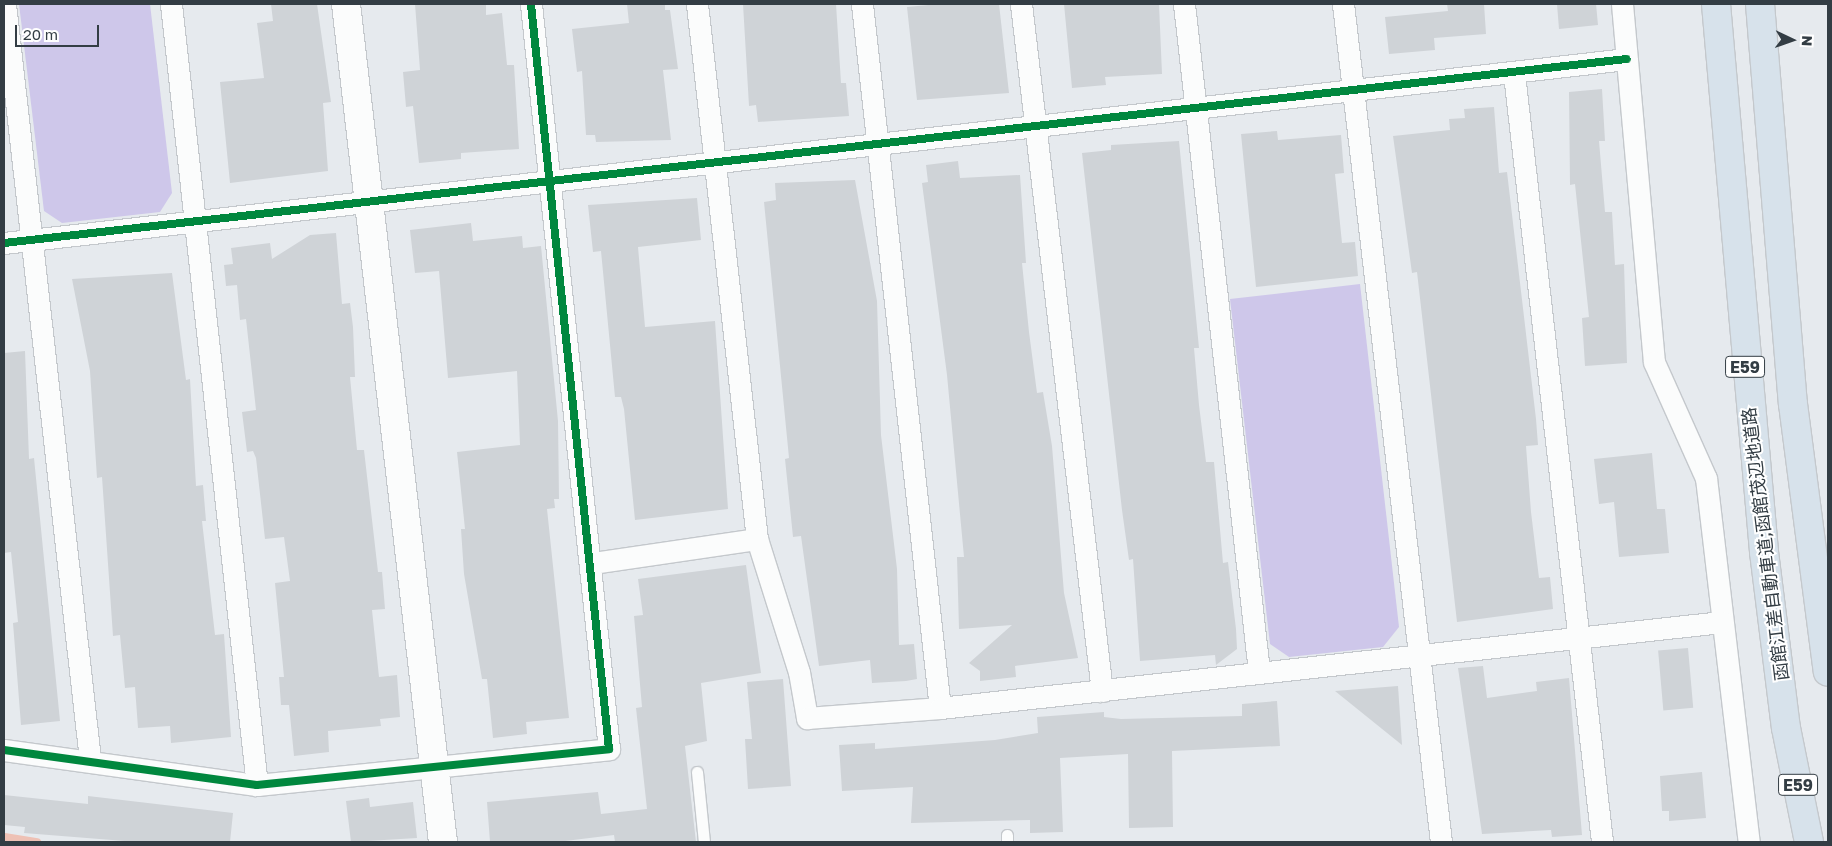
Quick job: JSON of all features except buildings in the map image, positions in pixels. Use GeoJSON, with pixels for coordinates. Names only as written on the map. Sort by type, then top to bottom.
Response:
{"type":"FeatureCollection","features":[{"type":"Feature","properties":{"kind":"highway","name":"函館江差自動車道;函館茂辺地道路"},"geometry":{"type":"LineString","coordinates":[[1716,4],[1749,409],[1786,728],[1809,842]]}},
{"type":"Feature","properties":{"kind":"highway","name":"E59"},"geometry":{"type":"LineString","coordinates":[[1760,4],[1793,404],[1828,672]]}},
{"type":"Feature","properties":{"kind":"highway","name":"E59"},"geometry":{"type":"LineString","coordinates":[[1786,728],[1798,842]]}},
{"type":"Feature","properties":{"kind":"street"},"geometry":{"type":"LineString","coordinates":[[5,4],[90,760]]}},
{"type":"Feature","properties":{"kind":"street"},"geometry":{"type":"LineString","coordinates":[[171,4],[256,785]]}},
{"type":"Feature","properties":{"kind":"street"},"geometry":{"type":"LineString","coordinates":[[346,4],[443,842]]}},
{"type":"Feature","properties":{"kind":"street"},"geometry":{"type":"LineString","coordinates":[[4,750],[90,760],[256,785],[609,749],[592,563],[531,4]]}},
{"type":"Feature","properties":{"kind":"street"},"geometry":{"type":"LineString","coordinates":[[697,4],[757,539],[799,672],[807,718],[940,708],[1580,636],[1722,622]]}},
{"type":"Feature","properties":{"kind":"street"},"geometry":{"type":"LineString","coordinates":[[862,4],[879,143],[940,708]]}},
{"type":"Feature","properties":{"kind":"street"},"geometry":{"type":"LineString","coordinates":[[1021,4],[1102,691]]}},
{"type":"Feature","properties":{"kind":"street"},"geometry":{"type":"LineString","coordinates":[[1184,4],[1259,672]]}},
{"type":"Feature","properties":{"kind":"street"},"geometry":{"type":"LineString","coordinates":[[1343,4],[1417,655],[1441,842]]}},
{"type":"Feature","properties":{"kind":"street"},"geometry":{"type":"LineString","coordinates":[[1622,4],[1654,362],[1706,478],[1749,842]]}},
{"type":"Feature","properties":{"kind":"street"},"geometry":{"type":"LineString","coordinates":[[4,243],[551,180],[714,164],[1034,124],[1353,89],[1514,74],[1627,59]]}},
{"type":"Feature","properties":{"kind":"street"},"geometry":{"type":"LineString","coordinates":[[1514,74],[1580,636],[1602,842]]}},
{"type":"Feature","properties":{"kind":"street"},"geometry":{"type":"LineString","coordinates":[[592,563],[757,539]]}},
{"type":"Feature","properties":{"kind":"lane"},"geometry":{"type":"LineString","coordinates":[[697,772],[704,842]]}},
{"type":"Feature","properties":{"kind":"shaded area"},"geometry":{"type":"Polygon","coordinates":[[[19,4],[150,4],[172,193],[160,212],[62,223],[44,211],[19,4]]]}},
{"type":"Feature","properties":{"kind":"shaded area"},"geometry":{"type":"Polygon","coordinates":[[[1360,284],[1399,627],[1383,647],[1289,657],[1270,644],[1230,299],[1360,284]]]}},
{"type":"Feature","properties":{"kind":"waterway"},"geometry":{"type":"LineString","coordinates":[[4,837],[37,842]]}},
{"type":"Feature","properties":{"kind":"cycle path"},"geometry":{"type":"LineString","coordinates":[[4,750],[257,785],[609,749],[531,4]]}},
{"type":"Feature","properties":{"kind":"cycle path"},"geometry":{"type":"LineString","coordinates":[[4,243],[1627,59]]}}]}
